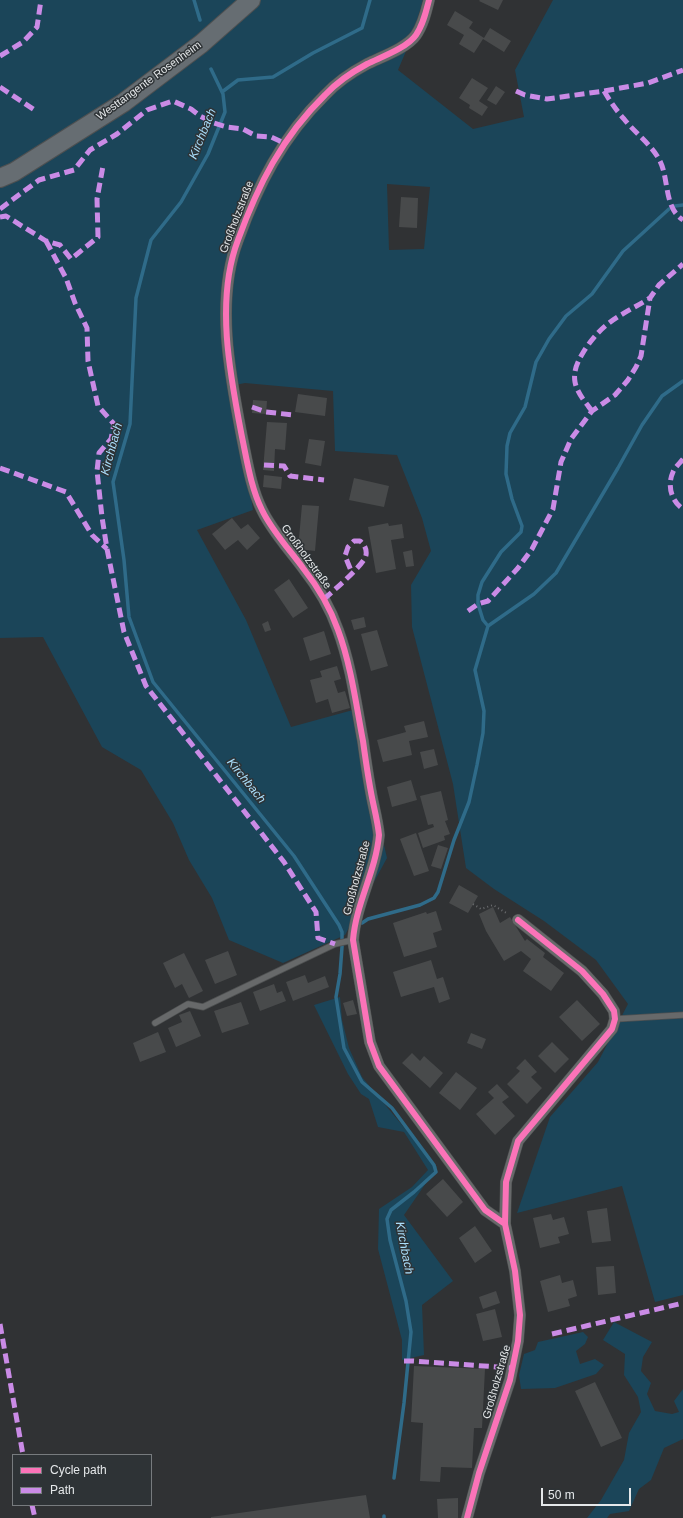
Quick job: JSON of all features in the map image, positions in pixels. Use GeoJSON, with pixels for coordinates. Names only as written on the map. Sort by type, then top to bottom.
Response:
{"type":"FeatureCollection","features":[{"type":"Feature","properties":{"kind":"highway","name":"Westtangente Rosenheim"},"geometry":{"type":"LineString","coordinates":[[0,178],[14,172],[123,102],[201,44],[251,0]]}},
{"type":"Feature","properties":{"kind":"street","name":"Großholzstraße"},"geometry":{"type":"LineString","coordinates":[[429,0],[424,19],[415,37],[407,43],[365,65],[341,81],[320,100],[284,143],[257,190],[237,242],[231,262],[225,308],[227,336],[241,431],[256,498],[278,536],[316,585],[329,609],[338,629],[354,690],[379,835],[378,849],[360,903],[353,940],[370,1042],[379,1066],[485,1210],[505,1224]]}},
{"type":"Feature","properties":{"kind":"street"},"geometry":{"type":"LineString","coordinates":[[518,920],[582,971],[602,994],[614,1011],[615,1019]]}},
{"type":"Feature","properties":{"kind":"street","name":"Großholzstraße"},"geometry":{"type":"LineString","coordinates":[[467,1518],[479,1473],[510,1380],[518,1341],[520,1315],[517,1286],[505,1224],[506,1182],[518,1140],[612,1029],[615,1019]]}},
{"type":"Feature","properties":{"kind":"lane"},"geometry":{"type":"LineString","coordinates":[[155,1023],[188,1004],[202,1007],[335,944],[353,940]]}},
{"type":"Feature","properties":{"kind":"lane"},"geometry":{"type":"LineString","coordinates":[[615,1019],[683,1015]]}},
{"type":"Feature","properties":{"kind":"path"},"geometry":{"type":"LineString","coordinates":[[473,904],[481,909],[493,905],[518,920]]}},
{"type":"Feature","properties":{"kind":"shaded area"},"geometry":{"type":"Polygon","coordinates":[[[0,0],[423,0],[412,37],[398,70],[473,129],[524,117],[515,70],[553,0],[683,0],[683,1295],[655,1302],[622,1186],[517,1213],[550,1117],[598,1062],[628,1004],[596,960],[544,921],[494,889],[466,868],[453,784],[412,627],[411,585],[431,551],[422,518],[397,455],[335,451],[333,391],[245,383],[235,385],[253,510],[197,530],[246,620],[291,727],[353,710],[387,858],[345,935],[283,963],[229,940],[212,898],[189,860],[173,823],[141,770],[102,747],[43,637],[0,638],[0,0]],[[387,184],[389,250],[424,249],[430,187],[387,184]]]}},
{"type":"Feature","properties":{"kind":"shaded area"},"geometry":{"type":"Polygon","coordinates":[[[340,997],[342,1020],[349,1048],[362,1077],[437,1167],[404,1215],[453,1281],[422,1305],[424,1355],[402,1360],[402,1340],[378,1249],[379,1209],[412,1187],[428,1170],[404,1132],[378,1127],[369,1099],[361,1094],[348,1074],[314,1005],[340,997]]]}},
{"type":"Feature","properties":{"kind":"shaded area"},"geometry":{"type":"Polygon","coordinates":[[[614,1322],[652,1342],[643,1357],[641,1371],[651,1383],[647,1394],[655,1411],[672,1414],[679,1412],[674,1401],[683,1389],[683,1439],[664,1448],[651,1480],[639,1489],[629,1511],[610,1514],[607,1518],[587,1518],[601,1500],[624,1460],[629,1433],[641,1412],[638,1397],[624,1375],[625,1354],[603,1340],[614,1322]]]}},
{"type":"Feature","properties":{"kind":"shaded area"},"geometry":{"type":"Polygon","coordinates":[[[583,1332],[588,1337],[585,1344],[576,1351],[580,1364],[595,1359],[604,1365],[596,1374],[555,1388],[521,1389],[519,1375],[524,1354],[535,1350],[538,1342],[583,1332]]]}},
{"type":"Feature","properties":{"kind":"building"},"geometry":{"type":"Polygon","coordinates":[[[503,0],[498,10],[479,1],[503,0]]]}},
{"type":"Feature","properties":{"kind":"building"},"geometry":{"type":"Polygon","coordinates":[[[455,11],[473,22],[469,28],[484,38],[490,28],[511,41],[504,52],[483,39],[474,53],[459,44],[464,35],[447,25],[455,11]]]}},
{"type":"Feature","properties":{"kind":"building"},"geometry":{"type":"Polygon","coordinates":[[[472,78],[488,88],[479,101],[488,107],[482,116],[469,108],[470,105],[459,98],[472,78]]]}},
{"type":"Feature","properties":{"kind":"building"},"geometry":{"type":"Polygon","coordinates":[[[496,86],[505,92],[496,105],[487,100],[496,86]]]}},
{"type":"Feature","properties":{"kind":"building"},"geometry":{"type":"Polygon","coordinates":[[[401,197],[418,198],[417,228],[399,227],[401,197]]]}},
{"type":"Feature","properties":{"kind":"building"},"geometry":{"type":"Polygon","coordinates":[[[298,394],[327,398],[325,416],[295,412],[298,394]]]}},
{"type":"Feature","properties":{"kind":"building"},"geometry":{"type":"Polygon","coordinates":[[[253,400],[267,401],[266,414],[252,413],[253,400]]]}},
{"type":"Feature","properties":{"kind":"building"},"geometry":{"type":"Polygon","coordinates":[[[267,422],[287,423],[285,450],[275,449],[274,471],[263,470],[267,422]]]}},
{"type":"Feature","properties":{"kind":"building"},"geometry":{"type":"Polygon","coordinates":[[[309,439],[325,441],[321,466],[305,463],[309,439]]]}},
{"type":"Feature","properties":{"kind":"building"},"geometry":{"type":"Polygon","coordinates":[[[264,475],[282,477],[281,489],[263,487],[264,475]]]}},
{"type":"Feature","properties":{"kind":"building"},"geometry":{"type":"Polygon","coordinates":[[[354,478],[389,486],[384,507],[349,500],[354,478]]]}},
{"type":"Feature","properties":{"kind":"building"},"geometry":{"type":"Polygon","coordinates":[[[302,505],[319,506],[315,551],[298,549],[302,505]]]}},
{"type":"Feature","properties":{"kind":"building"},"geometry":{"type":"Polygon","coordinates":[[[232,518],[241,529],[248,524],[260,538],[247,550],[238,540],[225,550],[212,534],[232,518]]]}},
{"type":"Feature","properties":{"kind":"building"},"geometry":{"type":"Polygon","coordinates":[[[388,523],[389,526],[402,524],[404,538],[391,540],[396,569],[376,573],[368,527],[388,523]]]}},
{"type":"Feature","properties":{"kind":"building"},"geometry":{"type":"Polygon","coordinates":[[[412,550],[414,566],[406,567],[403,552],[412,550]]]}},
{"type":"Feature","properties":{"kind":"building"},"geometry":{"type":"Polygon","coordinates":[[[289,579],[308,608],[293,618],[274,590],[289,579]]]}},
{"type":"Feature","properties":{"kind":"building"},"geometry":{"type":"Polygon","coordinates":[[[364,617],[366,627],[354,630],[351,620],[364,617]]]}},
{"type":"Feature","properties":{"kind":"building"},"geometry":{"type":"Polygon","coordinates":[[[268,621],[271,630],[265,632],[262,624],[268,621]]]}},
{"type":"Feature","properties":{"kind":"building"},"geometry":{"type":"Polygon","coordinates":[[[377,630],[388,666],[371,671],[361,634],[377,630]]]}},
{"type":"Feature","properties":{"kind":"building"},"geometry":{"type":"Polygon","coordinates":[[[324,631],[331,654],[310,661],[303,638],[324,631]]]}},
{"type":"Feature","properties":{"kind":"building"},"geometry":{"type":"Polygon","coordinates":[[[337,666],[341,679],[334,681],[338,693],[345,691],[350,708],[332,713],[328,699],[316,703],[310,680],[322,677],[320,671],[337,666]]]}},
{"type":"Feature","properties":{"kind":"building"},"geometry":{"type":"Polygon","coordinates":[[[424,721],[428,737],[409,741],[412,755],[383,762],[377,740],[406,732],[404,726],[424,721]]]}},
{"type":"Feature","properties":{"kind":"building"},"geometry":{"type":"Polygon","coordinates":[[[434,749],[438,765],[424,769],[420,752],[434,749]]]}},
{"type":"Feature","properties":{"kind":"building"},"geometry":{"type":"Polygon","coordinates":[[[411,780],[417,800],[392,807],[387,787],[411,780]]]}},
{"type":"Feature","properties":{"kind":"building"},"geometry":{"type":"Polygon","coordinates":[[[441,791],[448,820],[445,821],[450,834],[444,836],[445,840],[423,848],[418,833],[434,827],[433,824],[428,825],[420,796],[441,791]]]}},
{"type":"Feature","properties":{"kind":"building"},"geometry":{"type":"Polygon","coordinates":[[[416,833],[429,871],[414,876],[400,839],[416,833]]]}},
{"type":"Feature","properties":{"kind":"building"},"geometry":{"type":"Polygon","coordinates":[[[438,845],[448,848],[441,869],[431,866],[438,845]]]}},
{"type":"Feature","properties":{"kind":"building"},"geometry":{"type":"Polygon","coordinates":[[[459,885],[478,896],[468,913],[449,903],[459,885]]]}},
{"type":"Feature","properties":{"kind":"building"},"geometry":{"type":"Polygon","coordinates":[[[493,907],[500,923],[510,917],[525,941],[527,939],[545,953],[543,957],[564,973],[551,991],[523,971],[531,959],[521,951],[504,961],[486,931],[479,914],[493,907]]]}},
{"type":"Feature","properties":{"kind":"building"},"geometry":{"type":"Polygon","coordinates":[[[436,911],[442,930],[433,933],[437,947],[404,957],[393,923],[426,912],[427,914],[436,911]]]}},
{"type":"Feature","properties":{"kind":"building"},"geometry":{"type":"Polygon","coordinates":[[[228,951],[237,975],[215,984],[205,960],[228,951]]]}},
{"type":"Feature","properties":{"kind":"building"},"geometry":{"type":"Polygon","coordinates":[[[184,953],[203,991],[189,998],[182,984],[175,988],[163,963],[184,953]]]}},
{"type":"Feature","properties":{"kind":"building"},"geometry":{"type":"Polygon","coordinates":[[[431,960],[437,979],[443,977],[450,999],[439,1003],[434,987],[401,997],[393,972],[431,960]]]}},
{"type":"Feature","properties":{"kind":"building"},"geometry":{"type":"Polygon","coordinates":[[[305,975],[308,983],[325,976],[329,987],[293,1001],[286,982],[305,975]]]}},
{"type":"Feature","properties":{"kind":"building"},"geometry":{"type":"Polygon","coordinates":[[[274,984],[277,993],[282,991],[286,1001],[260,1011],[253,992],[274,984]]]}},
{"type":"Feature","properties":{"kind":"building"},"geometry":{"type":"Polygon","coordinates":[[[353,1000],[357,1014],[347,1016],[343,1003],[353,1000]]]}},
{"type":"Feature","properties":{"kind":"building"},"geometry":{"type":"Polygon","coordinates":[[[577,1000],[600,1024],[582,1041],[559,1017],[577,1000]]]}},
{"type":"Feature","properties":{"kind":"building"},"geometry":{"type":"Polygon","coordinates":[[[241,1002],[249,1024],[222,1033],[214,1011],[241,1002]]]}},
{"type":"Feature","properties":{"kind":"building"},"geometry":{"type":"Polygon","coordinates":[[[190,1011],[201,1036],[176,1047],[168,1028],[182,1022],[179,1015],[190,1011]]]}},
{"type":"Feature","properties":{"kind":"building"},"geometry":{"type":"Polygon","coordinates":[[[158,1032],[166,1052],[140,1062],[133,1043],[158,1032]]]}},
{"type":"Feature","properties":{"kind":"building"},"geometry":{"type":"Polygon","coordinates":[[[471,1033],[486,1039],[482,1049],[467,1043],[471,1033]]]}},
{"type":"Feature","properties":{"kind":"building"},"geometry":{"type":"Polygon","coordinates":[[[552,1042],[569,1059],[555,1073],[538,1056],[552,1042]]]}},
{"type":"Feature","properties":{"kind":"building"},"geometry":{"type":"Polygon","coordinates":[[[412,1053],[420,1061],[424,1056],[443,1073],[430,1088],[402,1063],[412,1053]]]}},
{"type":"Feature","properties":{"kind":"building"},"geometry":{"type":"Polygon","coordinates":[[[525,1059],[537,1072],[531,1077],[542,1088],[527,1104],[507,1084],[520,1071],[516,1068],[525,1059]]]}},
{"type":"Feature","properties":{"kind":"building"},"geometry":{"type":"Polygon","coordinates":[[[456,1072],[477,1088],[460,1110],[439,1093],[456,1072]]]}},
{"type":"Feature","properties":{"kind":"building"},"geometry":{"type":"Polygon","coordinates":[[[497,1084],[509,1097],[502,1102],[515,1116],[495,1135],[476,1114],[494,1098],[488,1092],[497,1084]]]}},
{"type":"Feature","properties":{"kind":"building"},"geometry":{"type":"Polygon","coordinates":[[[443,1179],[463,1202],[447,1217],[426,1194],[443,1179]]]}},
{"type":"Feature","properties":{"kind":"building"},"geometry":{"type":"Polygon","coordinates":[[[607,1208],[611,1241],[592,1243],[587,1211],[607,1208]]]}},
{"type":"Feature","properties":{"kind":"building"},"geometry":{"type":"Polygon","coordinates":[[[551,1214],[553,1220],[564,1217],[569,1234],[558,1237],[560,1243],[540,1248],[533,1218],[551,1214]]]}},
{"type":"Feature","properties":{"kind":"building"},"geometry":{"type":"Polygon","coordinates":[[[475,1226],[492,1251],[475,1263],[459,1238],[475,1226]]]}},
{"type":"Feature","properties":{"kind":"building"},"geometry":{"type":"Polygon","coordinates":[[[614,1266],[616,1293],[598,1295],[596,1267],[614,1266]]]}},
{"type":"Feature","properties":{"kind":"building"},"geometry":{"type":"Polygon","coordinates":[[[560,1275],[562,1283],[573,1280],[577,1296],[568,1299],[570,1306],[548,1312],[540,1281],[560,1275]]]}},
{"type":"Feature","properties":{"kind":"building"},"geometry":{"type":"Polygon","coordinates":[[[496,1291],[500,1303],[483,1309],[479,1297],[496,1291]]]}},
{"type":"Feature","properties":{"kind":"building"},"geometry":{"type":"Polygon","coordinates":[[[495,1309],[502,1337],[483,1341],[476,1314],[495,1309]]]}},
{"type":"Feature","properties":{"kind":"building"},"geometry":{"type":"Polygon","coordinates":[[[414,1366],[485,1369],[482,1428],[474,1428],[472,1468],[441,1467],[440,1482],[420,1481],[423,1423],[411,1422],[414,1366]]]}},
{"type":"Feature","properties":{"kind":"building"},"geometry":{"type":"Polygon","coordinates":[[[595,1382],[622,1438],[601,1447],[575,1391],[595,1382]]]}},
{"type":"Feature","properties":{"kind":"building"},"geometry":{"type":"Polygon","coordinates":[[[366,1495],[370,1518],[211,1518],[211,1517],[366,1495]]]}},
{"type":"Feature","properties":{"kind":"building"},"geometry":{"type":"Polygon","coordinates":[[[458,1498],[458,1518],[438,1518],[437,1499],[458,1498]]]}},
{"type":"Feature","properties":{"kind":"waterway","name":"Kirchbach"},"geometry":{"type":"LineString","coordinates":[[194,0],[200,20]]}},
{"type":"Feature","properties":{"kind":"waterway"},"geometry":{"type":"LineString","coordinates":[[222,92],[238,80],[273,77],[313,53],[362,28],[370,0]]}},
{"type":"Feature","properties":{"kind":"waterway","name":"Kirchbach"},"geometry":{"type":"LineString","coordinates":[[211,69],[223,94],[225,112],[208,154],[181,202],[151,240],[136,298],[130,424],[113,482],[124,560],[129,617],[153,682],[294,856],[339,925],[342,932],[342,947],[340,974],[336,997],[344,1048],[362,1082],[392,1108],[434,1165],[436,1172],[391,1210],[387,1219],[390,1240],[406,1301],[411,1332],[404,1403],[394,1478]]}},
{"type":"Feature","properties":{"kind":"waterway"},"geometry":{"type":"LineString","coordinates":[[675,206],[683,205]]}},
{"type":"Feature","properties":{"kind":"waterway"},"geometry":{"type":"LineString","coordinates":[[488,626],[483,620],[478,604],[478,595],[482,582],[501,552],[521,532],[522,526],[512,499],[506,474],[507,446],[510,433],[525,407],[536,362],[549,339],[566,316],[592,294],[623,251],[669,209]]}},
{"type":"Feature","properties":{"kind":"waterway"},"geometry":{"type":"LineString","coordinates":[[362,923],[368,919],[420,905],[434,898],[438,892],[454,840],[469,802],[477,765],[483,733],[484,711],[475,670],[488,626],[534,594],[556,573],[642,425],[662,396],[683,381]]}},
{"type":"Feature","properties":{"kind":"marked path"},"geometry":{"type":"LineString","coordinates":[[0,56],[23,42],[37,27],[41,0]]}},
{"type":"Feature","properties":{"kind":"marked path"},"geometry":{"type":"LineString","coordinates":[[516,91],[525,95],[547,99],[648,83],[683,70]]}},
{"type":"Feature","properties":{"kind":"marked path"},"geometry":{"type":"LineString","coordinates":[[0,87],[36,111]]}},
{"type":"Feature","properties":{"kind":"marked path"},"geometry":{"type":"LineString","coordinates":[[604,91],[621,116],[657,155],[663,168],[670,201],[677,215],[683,220]]}},
{"type":"Feature","properties":{"kind":"marked path"},"geometry":{"type":"LineString","coordinates":[[0,209],[39,180],[74,170],[90,150],[117,134],[147,110],[173,101],[191,109],[200,116],[214,123],[227,127],[243,129],[256,136],[271,137],[284,143]]}},
{"type":"Feature","properties":{"kind":"marked path"},"geometry":{"type":"LineString","coordinates":[[0,217],[6,216],[46,241],[60,245],[71,259],[98,237],[97,199],[103,166]]}},
{"type":"Feature","properties":{"kind":"marked path"},"geometry":{"type":"LineString","coordinates":[[46,241],[66,278],[75,303],[87,328],[88,361],[98,406],[114,424],[111,439],[99,453],[97,471],[102,517],[124,632],[146,686],[284,862],[316,912],[318,938],[335,944]]}},
{"type":"Feature","properties":{"kind":"marked path"},"geometry":{"type":"LineString","coordinates":[[468,611],[478,604],[488,601],[518,568],[532,549],[553,509],[561,462],[571,439],[592,411],[615,395],[628,380],[641,356],[650,298],[659,285],[683,264]]}},
{"type":"Feature","properties":{"kind":"marked path"},"geometry":{"type":"LineString","coordinates":[[592,411],[580,394],[575,382],[575,370],[580,358],[591,341],[606,325],[650,298]]}},
{"type":"Feature","properties":{"kind":"marked path"},"geometry":{"type":"LineString","coordinates":[[252,407],[266,412],[294,415]]}},
{"type":"Feature","properties":{"kind":"marked path"},"geometry":{"type":"LineString","coordinates":[[683,459],[674,470],[670,482],[673,497],[683,509]]}},
{"type":"Feature","properties":{"kind":"marked path"},"geometry":{"type":"LineString","coordinates":[[264,465],[284,466],[290,476],[324,480]]}},
{"type":"Feature","properties":{"kind":"marked path"},"geometry":{"type":"LineString","coordinates":[[0,468],[66,492],[92,535],[107,549]]}},
{"type":"Feature","properties":{"kind":"marked path"},"geometry":{"type":"LineString","coordinates":[[324,599],[348,578],[364,559],[366,549],[360,541],[354,541],[348,547],[345,556],[352,573]]}},
{"type":"Feature","properties":{"kind":"marked path"},"geometry":{"type":"LineString","coordinates":[[552,1334],[683,1303]]}},
{"type":"Feature","properties":{"kind":"marked path"},"geometry":{"type":"LineString","coordinates":[[0,1324],[23,1454]]}},
{"type":"Feature","properties":{"kind":"marked path"},"geometry":{"type":"LineString","coordinates":[[404,1361],[512,1368]]}},
{"type":"Feature","properties":{"kind":"marked path"},"geometry":{"type":"LineString","coordinates":[[32,1506],[35,1518]]}},
{"type":"Feature","properties":{"kind":"cycle path"},"geometry":{"type":"LineString","coordinates":[[429,0],[421,27],[412,40],[400,48],[356,70],[330,90],[296,128],[273,163],[254,200],[238,240],[231,263],[227,287],[227,338],[229,363],[237,413],[252,484],[258,502],[281,540],[314,582],[327,605],[343,643],[353,685],[379,835],[374,861],[358,913],[353,940],[370,1042],[379,1066],[485,1210],[505,1224]]}},
{"type":"Feature","properties":{"kind":"cycle path"},"geometry":{"type":"LineString","coordinates":[[467,1518],[479,1473],[510,1380],[518,1341],[520,1315],[515,1271],[505,1224],[506,1182],[518,1141],[612,1029],[615,1019],[614,1011],[603,994],[582,971],[518,920]]}}]}
